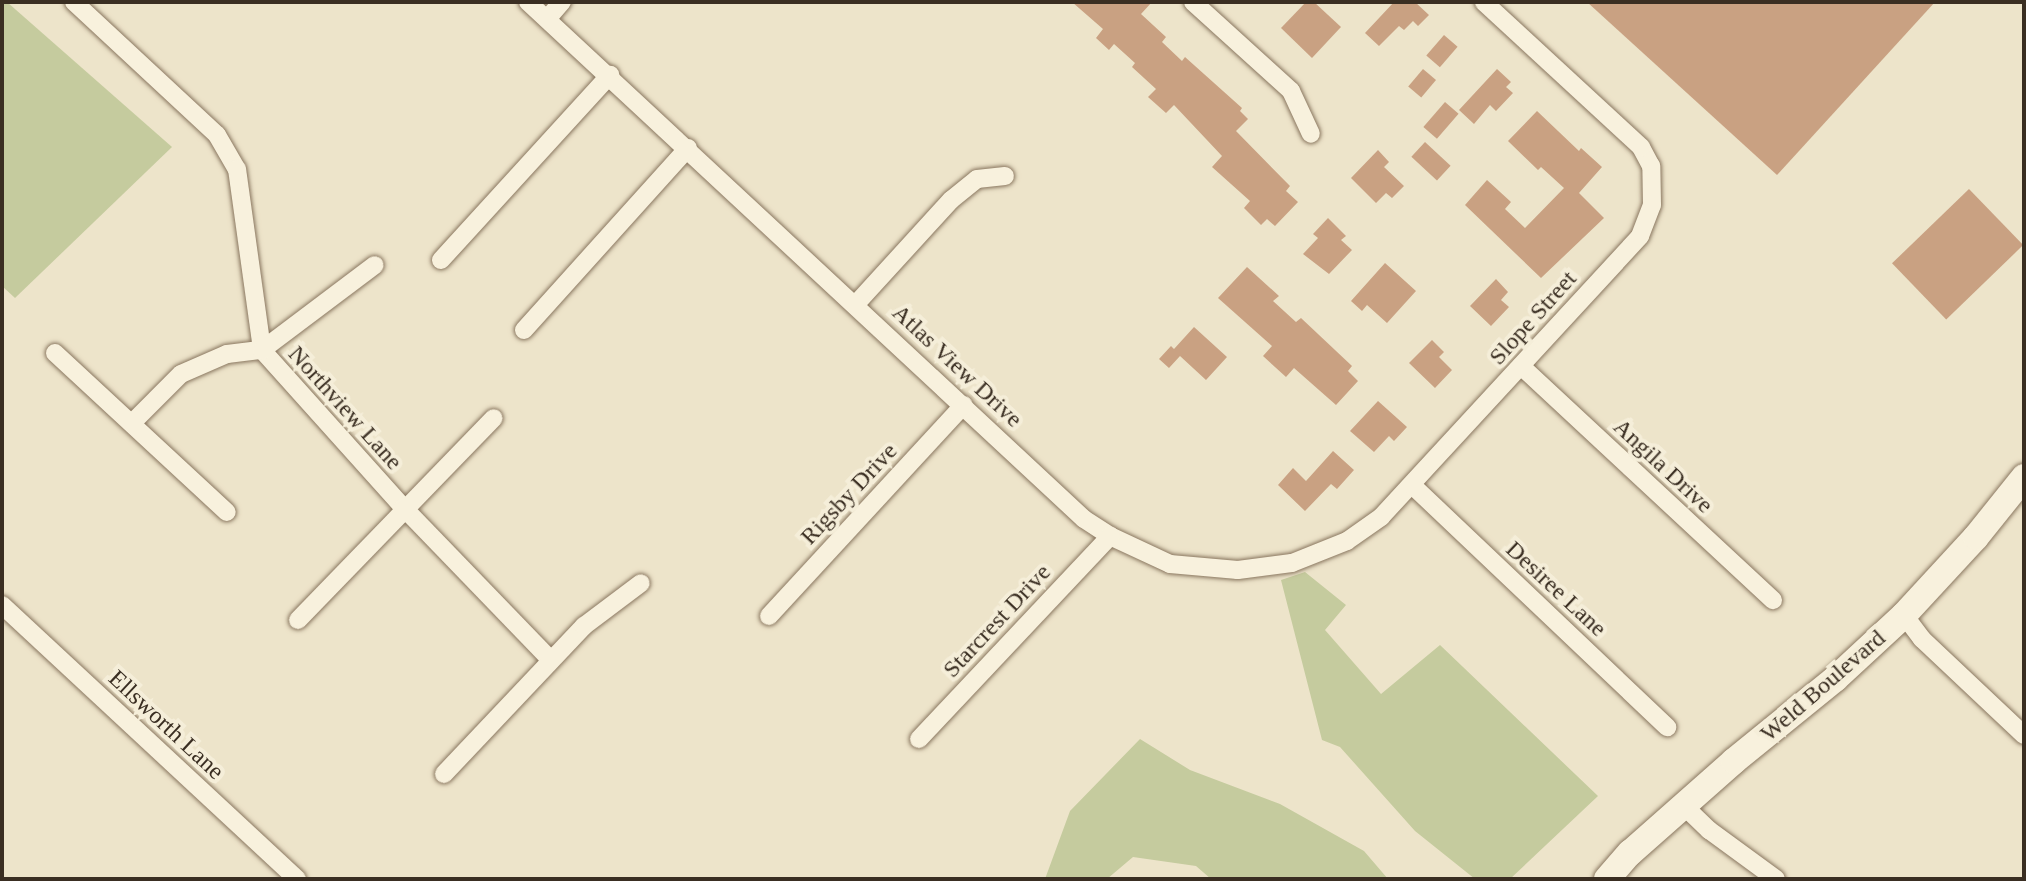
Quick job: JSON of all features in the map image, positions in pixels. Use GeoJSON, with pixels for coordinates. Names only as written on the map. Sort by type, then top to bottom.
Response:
{"type":"FeatureCollection","features":[{"type":"Feature","properties":{"kind":"main road","name":"Weld Boulevard"},"geometry":{"type":"LineString","coordinates":[[1607,879],[1630,853],[1835,679],[1904,615],[1976,537],[2024,477]]}},
{"type":"Feature","properties":{"kind":"street","name":"Northview Lane"},"geometry":{"type":"LineString","coordinates":[[74,2],[217,135],[237,169],[262,350],[403,507],[550,659]]}},
{"type":"Feature","properties":{"kind":"street","name":"Atlas View Drive"},"geometry":{"type":"LineString","coordinates":[[528,2],[1084,519],[1110,536],[1170,564],[1238,570],[1292,563],[1347,541],[1381,517],[1412,485]]}},
{"type":"Feature","properties":{"kind":"street"},"geometry":{"type":"LineString","coordinates":[[547,19],[562,2]]}},
{"type":"Feature","properties":{"kind":"street"},"geometry":{"type":"LineString","coordinates":[[1193,2],[1291,91],[1311,134]]}},
{"type":"Feature","properties":{"kind":"street","name":"Slope Street"},"geometry":{"type":"LineString","coordinates":[[1412,485],[1640,236],[1652,205],[1651,166],[1641,147],[1484,2]]}},
{"type":"Feature","properties":{"kind":"street"},"geometry":{"type":"LineString","coordinates":[[441,260],[610,75]]}},
{"type":"Feature","properties":{"kind":"street"},"geometry":{"type":"LineString","coordinates":[[524,330],[688,148]]}},
{"type":"Feature","properties":{"kind":"street"},"geometry":{"type":"LineString","coordinates":[[856,304],[951,200],[977,179],[1005,176]]}},
{"type":"Feature","properties":{"kind":"street"},"geometry":{"type":"LineString","coordinates":[[132,423],[160,391],[193,367],[227,354],[262,350],[375,265]]}},
{"type":"Feature","properties":{"kind":"street"},"geometry":{"type":"LineString","coordinates":[[55,353],[227,512]]}},
{"type":"Feature","properties":{"kind":"street","name":"Angila Drive"},"geometry":{"type":"LineString","coordinates":[[1521,366],[1773,600]]}},
{"type":"Feature","properties":{"kind":"street","name":"Rigsby Drive"},"geometry":{"type":"LineString","coordinates":[[769,616],[964,405]]}},
{"type":"Feature","properties":{"kind":"street"},"geometry":{"type":"LineString","coordinates":[[298,620],[403,507],[494,418]]}},
{"type":"Feature","properties":{"kind":"street","name":"Desiree Lane"},"geometry":{"type":"LineString","coordinates":[[1412,485],[1667,727]]}},
{"type":"Feature","properties":{"kind":"street","name":"Starcrest Drive"},"geometry":{"type":"LineString","coordinates":[[919,739],[1110,536]]}},
{"type":"Feature","properties":{"kind":"street"},"geometry":{"type":"LineString","coordinates":[[444,774],[584,626],[641,583]]}},
{"type":"Feature","properties":{"kind":"street","name":"Ellsworth Lane"},"geometry":{"type":"LineString","coordinates":[[2,605],[297,879]]}},
{"type":"Feature","properties":{"kind":"street"},"geometry":{"type":"LineString","coordinates":[[1904,615],[1922,639],[2024,735]]}},
{"type":"Feature","properties":{"kind":"street"},"geometry":{"type":"LineString","coordinates":[[1684,806],[1709,830],[1776,879]]}},
{"type":"Feature","properties":{"kind":"green space"},"geometry":{"type":"Polygon","coordinates":[[[2,2],[7,2],[172,147],[15,298],[2,286],[2,2]]]}},
{"type":"Feature","properties":{"kind":"green space"},"geometry":{"type":"Polygon","coordinates":[[[1305,572],[1346,605],[1325,630],[1381,694],[1440,645],[1598,796],[1510,879],[1475,879],[1415,831],[1340,747],[1322,740],[1281,580],[1305,572]]]}},
{"type":"Feature","properties":{"kind":"green space"},"geometry":{"type":"Polygon","coordinates":[[[1140,739],[1190,770],[1280,804],[1364,851],[1388,879],[1211,879],[1196,866],[1133,857],[1107,879],[1045,879],[1070,811],[1140,739]]]}},
{"type":"Feature","properties":{"kind":"building"},"geometry":{"type":"Polygon","coordinates":[[[1072,2],[1152,2],[1141,14],[1166,37],[1162,42],[1182,61],[1185,57],[1242,108],[1240,111],[1248,119],[1236,131],[1290,186],[1286,191],[1298,202],[1275,226],[1267,219],[1261,225],[1244,208],[1250,201],[1212,167],[1222,156],[1174,105],[1166,113],[1148,97],[1156,89],[1132,67],[1135,63],[1114,44],[1109,50],[1096,38],[1103,29],[1072,2]]]}},
{"type":"Feature","properties":{"kind":"building"},"geometry":{"type":"Polygon","coordinates":[[[1306,2],[1314,2],[1341,27],[1312,58],[1281,28],[1306,2]]]}},
{"type":"Feature","properties":{"kind":"building"},"geometry":{"type":"Polygon","coordinates":[[[1394,2],[1415,2],[1429,15],[1418,26],[1413,21],[1404,30],[1399,26],[1379,46],[1365,33],[1394,2]]]}},
{"type":"Feature","properties":{"kind":"building"},"geometry":{"type":"Polygon","coordinates":[[[1587,2],[1935,2],[1777,175],[1587,2]]]}},
{"type":"Feature","properties":{"kind":"building"},"geometry":{"type":"Polygon","coordinates":[[[1444,35],[1458,47],[1440,67],[1426,55],[1444,35]]]}},
{"type":"Feature","properties":{"kind":"building"},"geometry":{"type":"Polygon","coordinates":[[[1423,69],[1436,80],[1421,98],[1408,87],[1423,69]]]}},
{"type":"Feature","properties":{"kind":"building"},"geometry":{"type":"Polygon","coordinates":[[[1497,69],[1511,82],[1506,87],[1513,93],[1496,111],[1490,105],[1474,124],[1459,110],[1497,69]]]}},
{"type":"Feature","properties":{"kind":"building"},"geometry":{"type":"Polygon","coordinates":[[[1445,102],[1459,114],[1437,139],[1423,127],[1445,102]]]}},
{"type":"Feature","properties":{"kind":"building"},"geometry":{"type":"Polygon","coordinates":[[[1537,111],[1579,151],[1581,148],[1602,167],[1579,193],[1604,218],[1541,278],[1465,205],[1487,180],[1511,202],[1505,209],[1525,228],[1564,188],[1541,167],[1538,170],[1508,141],[1537,111]]]}},
{"type":"Feature","properties":{"kind":"building"},"geometry":{"type":"Polygon","coordinates":[[[1425,142],[1451,166],[1437,180],[1411,157],[1425,142]]]}},
{"type":"Feature","properties":{"kind":"building"},"geometry":{"type":"Polygon","coordinates":[[[1378,150],[1389,162],[1384,167],[1404,186],[1392,198],[1386,193],[1376,203],[1351,178],[1378,150]]]}},
{"type":"Feature","properties":{"kind":"building"},"geometry":{"type":"Polygon","coordinates":[[[1969,189],[2023,245],[1946,319],[1892,263],[1969,189]]]}},
{"type":"Feature","properties":{"kind":"building"},"geometry":{"type":"Polygon","coordinates":[[[1328,218],[1346,236],[1341,240],[1352,250],[1329,274],[1303,254],[1318,238],[1313,234],[1328,218]]]}},
{"type":"Feature","properties":{"kind":"building"},"geometry":{"type":"Polygon","coordinates":[[[1385,263],[1416,291],[1387,323],[1367,305],[1362,311],[1351,301],[1385,263]]]}},
{"type":"Feature","properties":{"kind":"building"},"geometry":{"type":"Polygon","coordinates":[[[1247,267],[1279,296],[1273,301],[1296,322],[1301,318],[1352,366],[1348,371],[1358,381],[1336,405],[1294,368],[1286,377],[1263,356],[1272,346],[1218,298],[1247,267]]]}},
{"type":"Feature","properties":{"kind":"building"},"geometry":{"type":"Polygon","coordinates":[[[1496,279],[1508,292],[1501,300],[1509,307],[1491,326],[1470,306],[1496,279]]]}},
{"type":"Feature","properties":{"kind":"building"},"geometry":{"type":"Polygon","coordinates":[[[1194,327],[1227,357],[1206,380],[1180,356],[1169,368],[1159,359],[1171,346],[1174,349],[1194,327]]]}},
{"type":"Feature","properties":{"kind":"building"},"geometry":{"type":"Polygon","coordinates":[[[1432,340],[1444,352],[1439,357],[1452,370],[1435,388],[1409,363],[1432,340]]]}},
{"type":"Feature","properties":{"kind":"building"},"geometry":{"type":"Polygon","coordinates":[[[1378,401],[1407,427],[1394,441],[1389,436],[1374,452],[1350,431],[1378,401]]]}},
{"type":"Feature","properties":{"kind":"building"},"geometry":{"type":"Polygon","coordinates":[[[1333,451],[1354,470],[1337,489],[1331,484],[1305,511],[1278,485],[1293,468],[1306,481],[1333,451]]]}}]}
